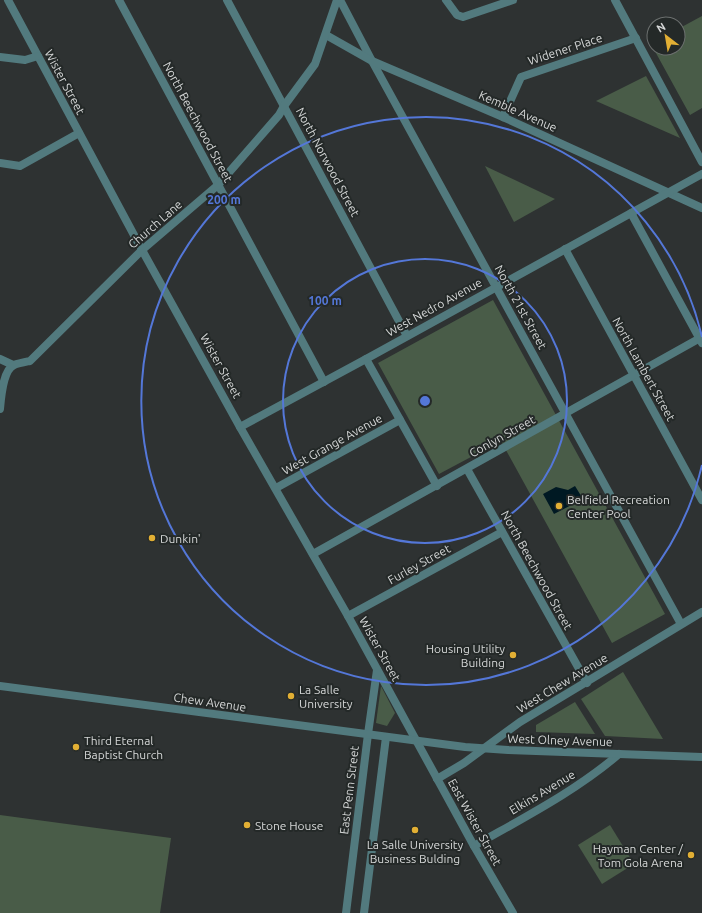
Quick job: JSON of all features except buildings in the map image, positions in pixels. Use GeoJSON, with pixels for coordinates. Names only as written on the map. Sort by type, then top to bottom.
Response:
{"type":"FeatureCollection","features":[{"type":"Feature","properties":{"kind":"street","name":"Wister Street"},"geometry":{"type":"LineString","coordinates":[[8,0],[142,250],[240,427],[348,616],[417,742]]}},
{"type":"Feature","properties":{"kind":"street","name":"North Beechwood Street"},"geometry":{"type":"LineString","coordinates":[[119,0],[324,382]]}},
{"type":"Feature","properties":{"kind":"street","name":"North Norwood Street"},"geometry":{"type":"LineString","coordinates":[[227,0],[407,336]]}},
{"type":"Feature","properties":{"kind":"street","name":"Church Lane"},"geometry":{"type":"LineString","coordinates":[[13,365],[30,361],[142,250],[218,186],[279,115],[315,64],[337,0]]}},
{"type":"Feature","properties":{"kind":"street","name":"North 21st Street"},"geometry":{"type":"LineString","coordinates":[[340,0],[681,624]]}},
{"type":"Feature","properties":{"kind":"street"},"geometry":{"type":"LineString","coordinates":[[446,0],[456,15],[463,18],[513,0]]}},
{"type":"Feature","properties":{"kind":"street"},"geometry":{"type":"LineString","coordinates":[[615,0],[702,162]]}},
{"type":"Feature","properties":{"kind":"street","name":"Kemble Avenue"},"geometry":{"type":"LineString","coordinates":[[326,34],[372,61],[502,117],[702,208]]}},
{"type":"Feature","properties":{"kind":"street","name":"Widener Place"},"geometry":{"type":"LineString","coordinates":[[502,117],[521,77],[636,38]]}},
{"type":"Feature","properties":{"kind":"street"},"geometry":{"type":"LineString","coordinates":[[0,57],[25,60],[38,56]]}},
{"type":"Feature","properties":{"kind":"street"},"geometry":{"type":"LineString","coordinates":[[0,163],[20,166],[79,133]]}},
{"type":"Feature","properties":{"kind":"street","name":"West Nedro Avenue"},"geometry":{"type":"LineString","coordinates":[[240,427],[702,174]]}},
{"type":"Feature","properties":{"kind":"street"},"geometry":{"type":"LineString","coordinates":[[631,213],[701,340]]}},
{"type":"Feature","properties":{"kind":"street","name":"North Lambert Street"},"geometry":{"type":"LineString","coordinates":[[565,249],[702,500]]}},
{"type":"Feature","properties":{"kind":"street","name":"Conlyn Street"},"geometry":{"type":"LineString","coordinates":[[312,554],[437,486],[634,375],[701,340]]}},
{"type":"Feature","properties":{"kind":"street"},"geometry":{"type":"LineString","coordinates":[[0,359],[3,359],[13,365],[7,373],[3,386],[0,409]]}},
{"type":"Feature","properties":{"kind":"street"},"geometry":{"type":"LineString","coordinates":[[366,359],[437,486]]}},
{"type":"Feature","properties":{"kind":"street","name":"West Grange Avenue"},"geometry":{"type":"LineString","coordinates":[[276,488],[400,420]]}},
{"type":"Feature","properties":{"kind":"street","name":"North Beechwood Street"},"geometry":{"type":"LineString","coordinates":[[467,469],[587,682]]}},
{"type":"Feature","properties":{"kind":"street","name":"Furley Street"},"geometry":{"type":"LineString","coordinates":[[348,616],[502,532]]}},
{"type":"Feature","properties":{"kind":"street","name":"West Chew Avenue"},"geometry":{"type":"LineString","coordinates":[[437,779],[464,763],[514,726],[702,612]]}},
{"type":"Feature","properties":{"kind":"street","name":"East Penn Street"},"geometry":{"type":"LineString","coordinates":[[346,913],[377,670]]}},
{"type":"Feature","properties":{"kind":"street","name":"Chew Avenue"},"geometry":{"type":"LineString","coordinates":[[0,686],[368,734],[417,742]]}},
{"type":"Feature","properties":{"kind":"street"},"geometry":{"type":"LineString","coordinates":[[364,913],[386,737]]}},
{"type":"Feature","properties":{"kind":"street","name":"West Olney Avenue"},"geometry":{"type":"LineString","coordinates":[[417,742],[482,749],[702,757]]}},
{"type":"Feature","properties":{"kind":"street","name":"East Wister Street"},"geometry":{"type":"LineString","coordinates":[[417,742],[474,846],[513,913]]}},
{"type":"Feature","properties":{"kind":"street","name":"Elkins Avenue"},"geometry":{"type":"LineString","coordinates":[[474,846],[562,795],[602,769],[619,754]]}},
{"type":"Feature","properties":{"kind":"green space"},"geometry":{"type":"Polygon","coordinates":[[[702,16],[702,108],[690,115],[658,56],[686,56],[686,25],[702,16]]]}},
{"type":"Feature","properties":{"kind":"green space"},"geometry":{"type":"Polygon","coordinates":[[[646,76],[680,138],[596,101],[646,76]]]}},
{"type":"Feature","properties":{"kind":"green space"},"geometry":{"type":"Polygon","coordinates":[[[485,166],[555,199],[514,222],[485,166]]]}},
{"type":"Feature","properties":{"kind":"green space"},"geometry":{"type":"Polygon","coordinates":[[[493,300],[665,614],[612,643],[501,441],[439,474],[378,363],[493,300]]]}},
{"type":"Feature","properties":{"kind":"green space"},"geometry":{"type":"Polygon","coordinates":[[[623,672],[663,739],[605,736],[581,699],[623,672]]]}},
{"type":"Feature","properties":{"kind":"green space"},"geometry":{"type":"Polygon","coordinates":[[[381,686],[395,713],[387,726],[376,723],[381,686]]]}},
{"type":"Feature","properties":{"kind":"green space"},"geometry":{"type":"Polygon","coordinates":[[[575,702],[595,734],[536,732],[536,725],[575,702]]]}},
{"type":"Feature","properties":{"kind":"green space"},"geometry":{"type":"Polygon","coordinates":[[[0,815],[171,838],[160,913],[0,913],[0,815]]]}},
{"type":"Feature","properties":{"kind":"green space"},"geometry":{"type":"Polygon","coordinates":[[[610,825],[634,864],[602,884],[578,845],[610,825]]]}},
{"type":"Feature","properties":{"kind":"water","name":"Belfield Recreation Center Pool"},"geometry":{"type":"Polygon","coordinates":[[[575,486],[583,499],[554,514],[543,494],[556,487],[568,490],[575,486]]]}},
{"type":"Feature","properties":{"kind":"place","name":"Belfield Recreation Center Pool"},"geometry":{"type":"Point","coordinates":[559,506]}},
{"type":"Feature","properties":{"kind":"place","name":"Dunkin'"},"geometry":{"type":"Point","coordinates":[152,538]}},
{"type":"Feature","properties":{"kind":"place","name":"Housing Utility Building"},"geometry":{"type":"Point","coordinates":[513,655]}},
{"type":"Feature","properties":{"kind":"place","name":"La Salle University"},"geometry":{"type":"Point","coordinates":[291,696]}},
{"type":"Feature","properties":{"kind":"place","name":"Third Eternal Baptist Church"},"geometry":{"type":"Point","coordinates":[76,747]}},
{"type":"Feature","properties":{"kind":"place","name":"Stone House"},"geometry":{"type":"Point","coordinates":[247,825]}},
{"type":"Feature","properties":{"kind":"place","name":"La Salle University Business Bulding"},"geometry":{"type":"Point","coordinates":[415,830]}},
{"type":"Feature","properties":{"kind":"place","name":"Hayman Center / Tom Gola Arena"},"geometry":{"type":"Point","coordinates":[691,855]}}]}
